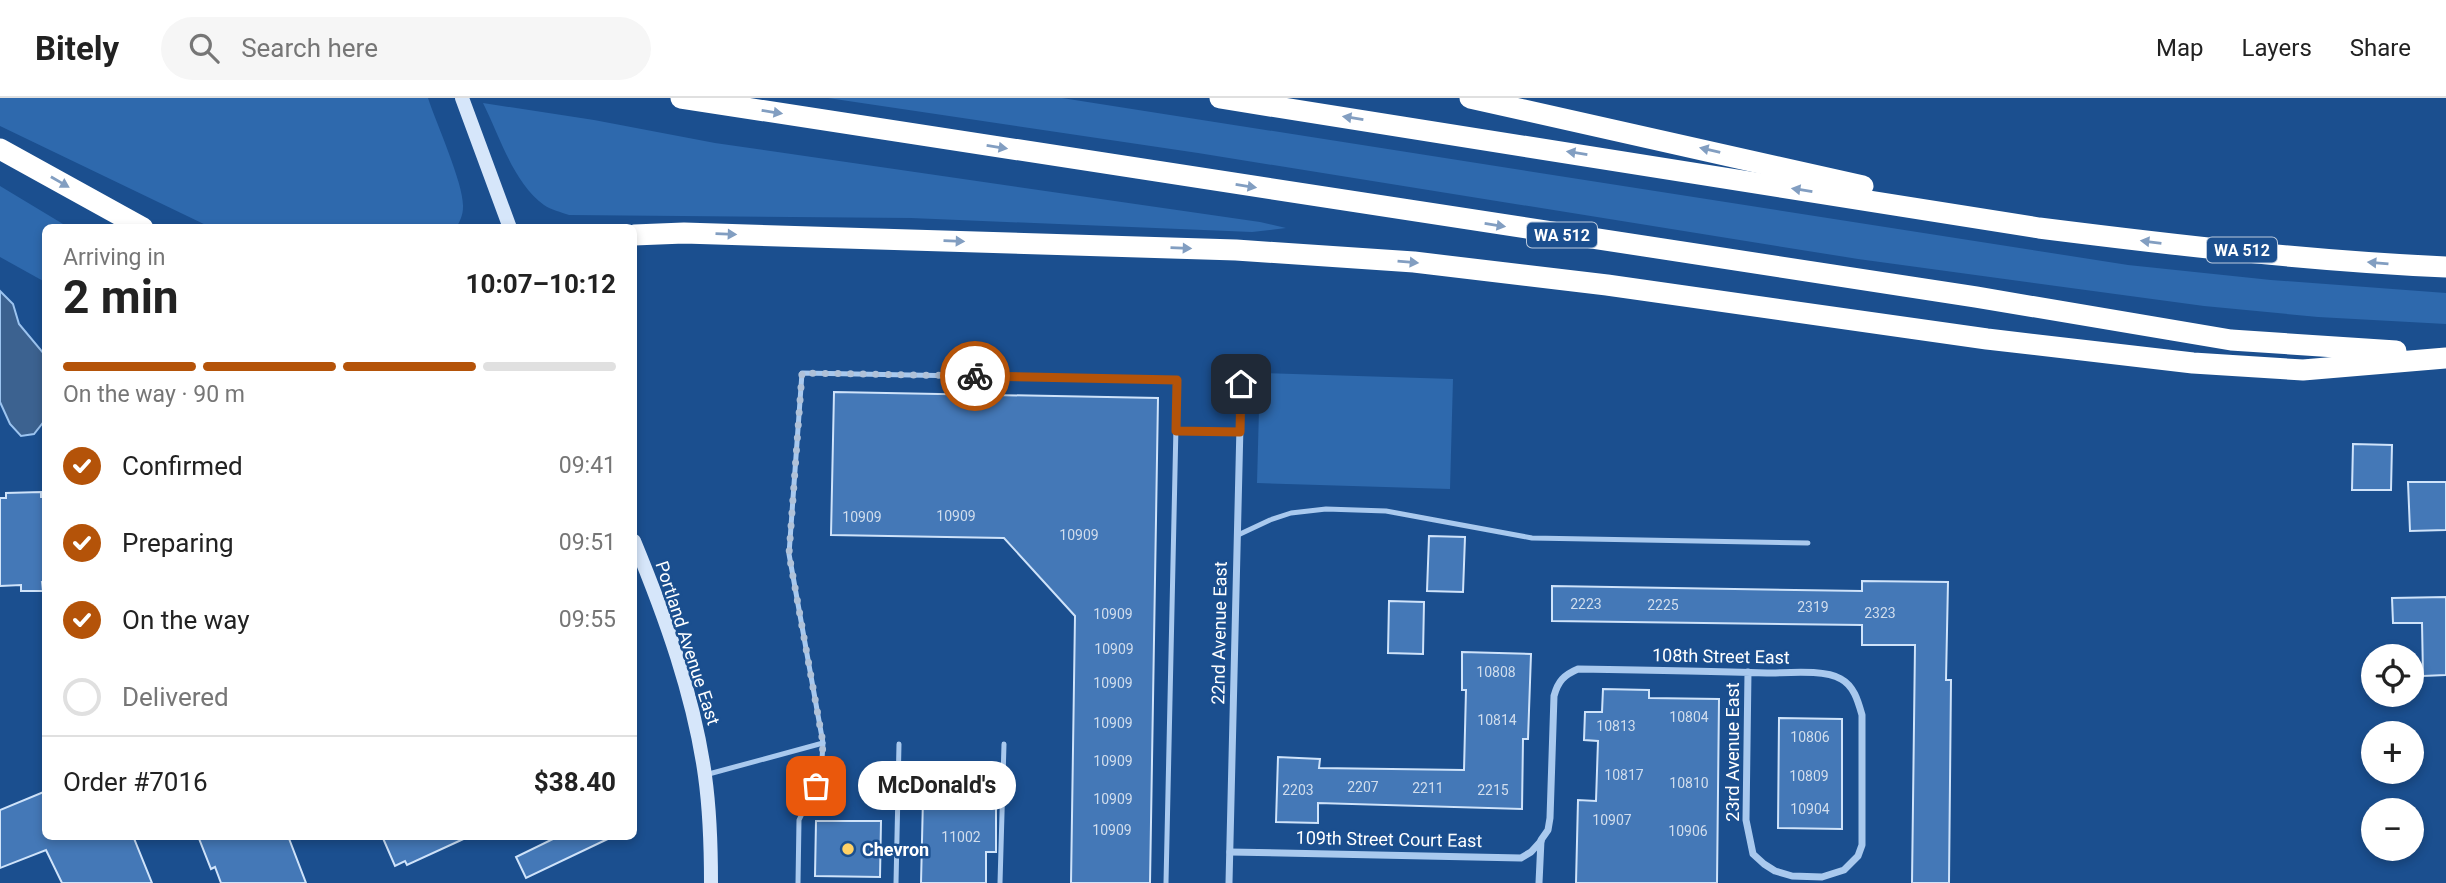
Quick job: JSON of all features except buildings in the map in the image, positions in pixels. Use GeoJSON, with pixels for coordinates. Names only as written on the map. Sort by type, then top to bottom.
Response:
{"type":"FeatureCollection","features":[{"type":"Feature","properties":{"kind":"highway","name":"WA 512"},"geometry":{"type":"LineString","coordinates":[[681,98],[1976,297],[2231,340],[2446,356]]}},
{"type":"Feature","properties":{"kind":"highway","name":"WA 512"},"geometry":{"type":"LineString","coordinates":[[1220,98],[2039,228],[2157,243],[2446,267]]}},
{"type":"Feature","properties":{"kind":"highway"},"geometry":{"type":"LineString","coordinates":[[1469,98],[2039,228]]}},
{"type":"Feature","properties":{"kind":"highway"},"geometry":{"type":"LineString","coordinates":[[0,149],[136,224]]}},
{"type":"Feature","properties":{"kind":"highway"},"geometry":{"type":"LineString","coordinates":[[637,241],[684,233]]}},
{"type":"Feature","properties":{"kind":"highway"},"geometry":{"type":"LineString","coordinates":[[637,235],[684,233],[1236,250],[1413,262],[1607,285],[1987,339],[2193,363],[2303,370],[2446,356]]}},
{"type":"Feature","properties":{"kind":"main road"},"geometry":{"type":"LineString","coordinates":[[463,100],[509,224]]}},
{"type":"Feature","properties":{"kind":"main road","name":"Portland Avenue East"},"geometry":{"type":"LineString","coordinates":[[637,549],[691,707],[705,775],[711,883]]}},
{"type":"Feature","properties":{"kind":"street","name":"22nd Avenue East"},"geometry":{"type":"LineString","coordinates":[[1229,883],[1241,384]]}},
{"type":"Feature","properties":{"kind":"street","name":"108th Street East"},"geometry":{"type":"LineString","coordinates":[[1541,840],[1548,830],[1550,818],[1554,696],[1557,684],[1567,674],[1578,669],[1827,674],[1848,684],[1862,715],[1862,845],[1858,856],[1844,870],[1809,878]]}},
{"type":"Feature","properties":{"kind":"street","name":"23rd Avenue East"},"geometry":{"type":"LineString","coordinates":[[1748,672],[1746,820],[1753,853],[1764,864],[1792,876],[1809,878]]}},
{"type":"Feature","properties":{"kind":"street","name":"109th Street Court East"},"geometry":{"type":"LineString","coordinates":[[1230,852],[1521,858],[1531,852],[1541,840]]}},
{"type":"Feature","properties":{"kind":"street"},"geometry":{"type":"LineString","coordinates":[[1539,883],[1541,840]]}},
{"type":"Feature","properties":{"kind":"lane"},"geometry":{"type":"LineString","coordinates":[[798,883],[799,820],[821,775],[823,743],[789,554],[802,373],[1177,380],[1166,883]]}},
{"type":"Feature","properties":{"kind":"lane"},"geometry":{"type":"LineString","coordinates":[[1176,431],[1240,432]]}},
{"type":"Feature","properties":{"kind":"lane"},"geometry":{"type":"LineString","coordinates":[[1238,535],[1291,513],[1326,509],[1386,511],[1532,538],[1808,543]]}},
{"type":"Feature","properties":{"kind":"lane"},"geometry":{"type":"LineString","coordinates":[[705,775],[823,743]]}},
{"type":"Feature","properties":{"kind":"lane"},"geometry":{"type":"LineString","coordinates":[[896,883],[899,744]]}},
{"type":"Feature","properties":{"kind":"lane"},"geometry":{"type":"LineString","coordinates":[[1000,883],[1004,744]]}},
{"type":"Feature","properties":{"kind":"shaded area"},"geometry":{"type":"Polygon","coordinates":[[[0,98],[428,98],[459,184],[462,215],[458,224],[204,224],[0,126],[0,98]]]}},
{"type":"Feature","properties":{"kind":"shaded area"},"geometry":{"type":"Polygon","coordinates":[[[828,98],[1062,98],[2128,265],[2271,280],[2446,293],[2446,324],[2318,317],[2204,306],[1858,259],[1198,153],[828,98]]]}},
{"type":"Feature","properties":{"kind":"shaded area"},"geometry":{"type":"Polygon","coordinates":[[[483,103],[594,120],[715,143],[1260,222],[1286,228],[1252,232],[911,218],[569,215],[544,205],[524,184],[508,158],[483,103]]]}},
{"type":"Feature","properties":{"kind":"shaded area"},"geometry":{"type":"Polygon","coordinates":[[[0,186],[63,224],[42,224],[42,280],[0,257],[0,186]]]}},
{"type":"Feature","properties":{"kind":"shaded area"},"geometry":{"type":"Polygon","coordinates":[[[0,291],[13,304],[19,324],[42,351],[42,424],[34,434],[21,436],[10,424],[0,402],[0,291]]]}},
{"type":"Feature","properties":{"kind":"shaded area"},"geometry":{"type":"Polygon","coordinates":[[[1260,373],[1453,379],[1450,489],[1257,483],[1260,373]]]}},
{"type":"Feature","properties":{"kind":"way so far"},"geometry":{"type":"LineString","coordinates":[[816,786],[821,775],[823,743],[789,554],[802,373],[975,376]]}},
{"type":"Feature","properties":{"kind":"place","name":"McDonald's"},"geometry":{"type":"Point","coordinates":[816,786]}},
{"type":"Feature","properties":{"kind":"place","name":"Chevron"},"geometry":{"type":"Point","coordinates":[848,849]}},
{"type":"Feature","properties":{"kind":"route"},"geometry":{"type":"LineString","coordinates":[[975,376],[1177,380],[1176,431],[1240,432],[1241,384]]}}]}
